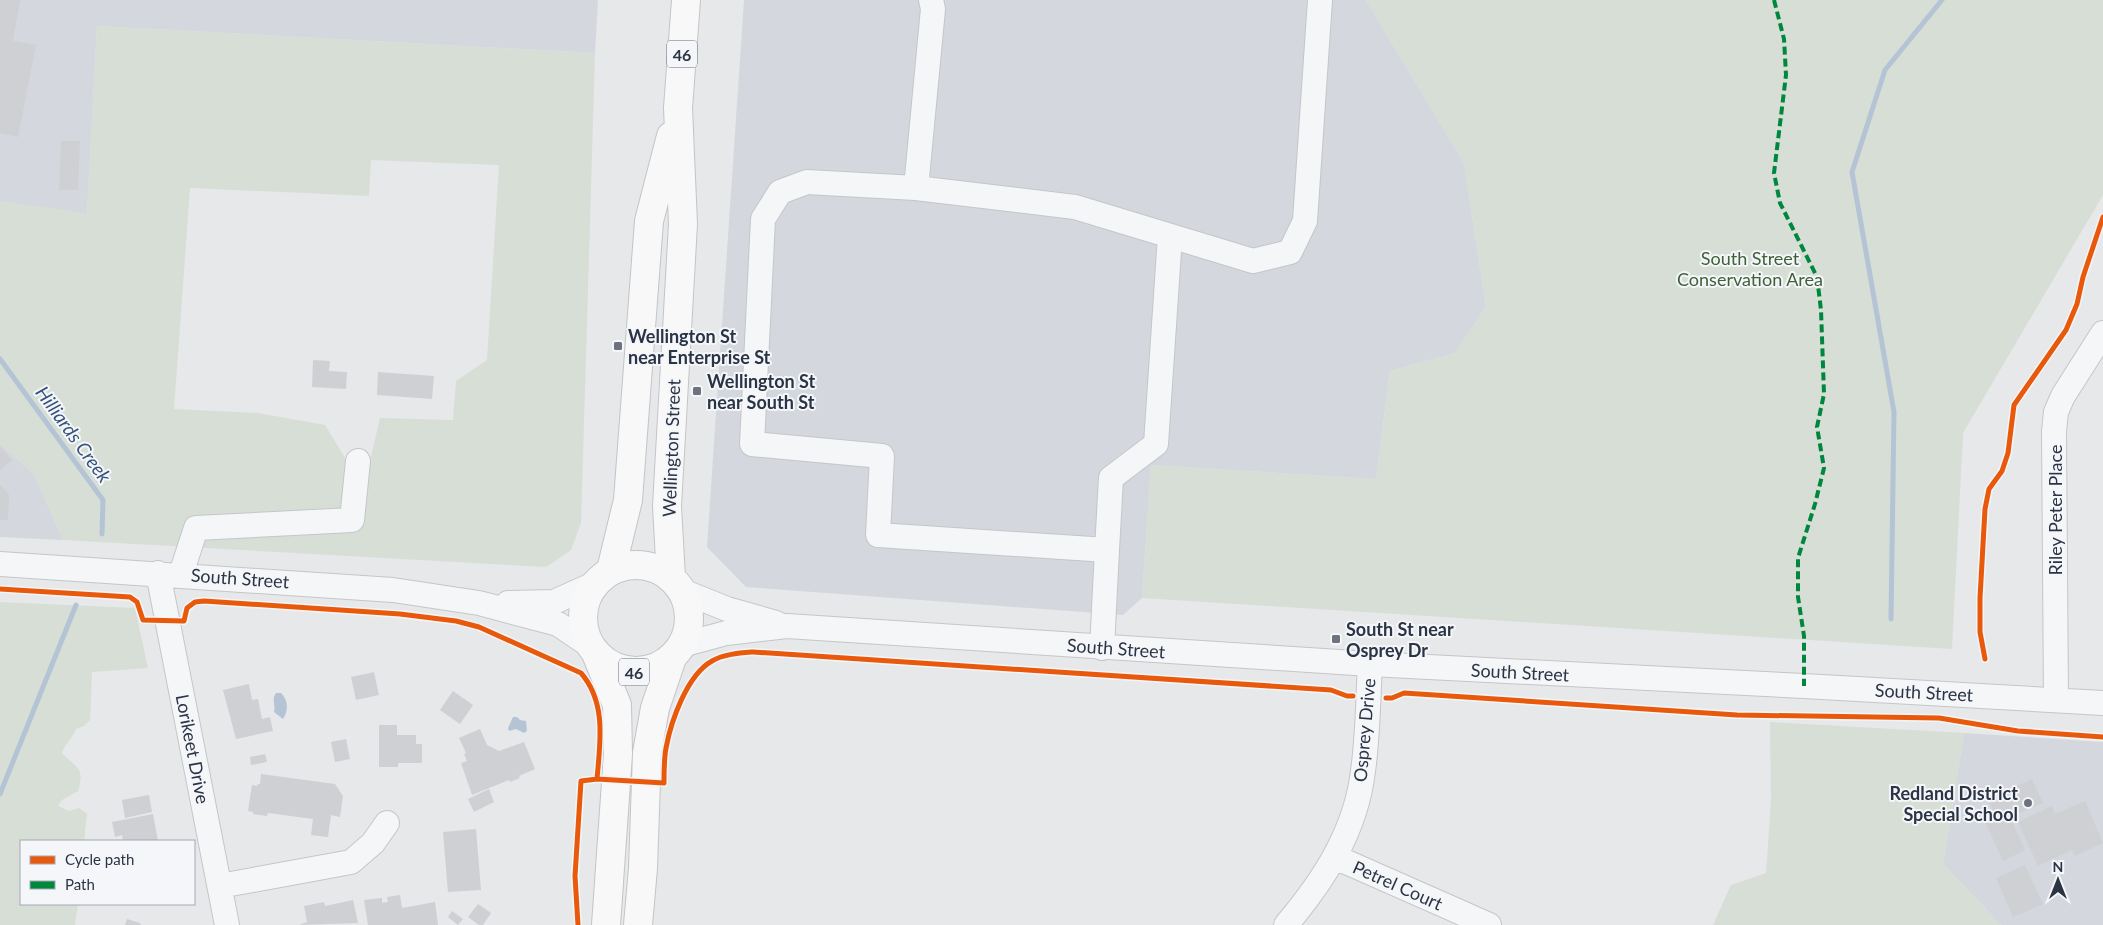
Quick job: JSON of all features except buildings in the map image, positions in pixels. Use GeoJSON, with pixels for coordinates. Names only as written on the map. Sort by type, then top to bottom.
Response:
{"type":"FeatureCollection","features":[{"type":"Feature","properties":{"kind":"main road","name":"Wellington Street"},"geometry":{"type":"LineString","coordinates":[[638,925],[643,868],[647,753],[655,708],[677,651],[689,628],[689,609],[677,585],[667,506],[682,224],[678,108],[686,0]]}},
{"type":"Feature","properties":{"kind":"main road","name":"Wellington Street"},"geometry":{"type":"LineString","coordinates":[[606,925],[618,754],[616,705],[582,628],[582,609],[602,577],[628,500],[649,221],[678,108]]}},
{"type":"Feature","properties":{"kind":"main road"},"geometry":{"type":"LineString","coordinates":[[602,577],[629,565],[643,565],[661,571],[677,585]]}},
{"type":"Feature","properties":{"kind":"main road","name":"46"},"geometry":{"type":"LineString","coordinates":[[593,651],[605,663],[623,670],[638,672],[656,668],[677,651]]}},
{"type":"Feature","properties":{"kind":"street"},"geometry":{"type":"LineString","coordinates":[[916,188],[934,9],[931,0]]}},
{"type":"Feature","properties":{"kind":"street"},"geometry":{"type":"LineString","coordinates":[[1107,550],[878,535],[882,456],[752,444],[763,219],[780,192],[807,182],[916,188],[1075,207],[1253,261],[1290,252],[1305,221],[1320,0]]}},
{"type":"Feature","properties":{"kind":"street"},"geometry":{"type":"LineString","coordinates":[[1102,648],[1111,478],[1156,444],[1170,236]]}},
{"type":"Feature","properties":{"kind":"street","name":"Riley Peter Place"},"geometry":{"type":"LineString","coordinates":[[2056,700],[2054,440],[2056,412],[2063,396],[2103,333]]}},
{"type":"Feature","properties":{"kind":"street"},"geometry":{"type":"LineString","coordinates":[[170,574],[196,528],[352,520],[358,461]]}},
{"type":"Feature","properties":{"kind":"street","name":"South Street"},"geometry":{"type":"LineString","coordinates":[[0,564],[394,590],[479,603],[558,624],[593,651]]}},
{"type":"Feature","properties":{"kind":"street","name":"Lorikeet Drive"},"geometry":{"type":"LineString","coordinates":[[170,574],[227,925]]}},
{"type":"Feature","properties":{"kind":"street","name":"South Street"},"geometry":{"type":"LineString","coordinates":[[479,603],[554,602],[602,577]]}},
{"type":"Feature","properties":{"kind":"street","name":"South Street"},"geometry":{"type":"LineString","coordinates":[[677,585],[727,609],[787,626]]}},
{"type":"Feature","properties":{"kind":"street","name":"South Street"},"geometry":{"type":"LineString","coordinates":[[677,651],[726,633],[787,626],[1370,664],[2103,703]]}},
{"type":"Feature","properties":{"kind":"street","name":"Osprey Drive"},"geometry":{"type":"LineString","coordinates":[[1286,925],[1314,891],[1335,857],[1354,815],[1364,772],[1370,664]]}},
{"type":"Feature","properties":{"kind":"street"},"geometry":{"type":"LineString","coordinates":[[220,886],[352,862],[373,843],[387,823]]}},
{"type":"Feature","properties":{"kind":"street","name":"Petrel Court"},"geometry":{"type":"LineString","coordinates":[[1335,857],[1489,925]]}},
{"type":"Feature","properties":{"kind":"shaded area"},"geometry":{"type":"Polygon","coordinates":[[[0,0],[598,0],[595,53],[97,26],[87,214],[0,201],[0,0]]]}},
{"type":"Feature","properties":{"kind":"shaded area"},"geometry":{"type":"Polygon","coordinates":[[[744,0],[1366,0],[1464,163],[1486,307],[1455,353],[1390,371],[1376,479],[1151,465],[1142,598],[1123,615],[746,587],[707,547],[744,0]]]}},
{"type":"Feature","properties":{"kind":"shaded area"},"geometry":{"type":"Polygon","coordinates":[[[0,444],[34,474],[63,540],[0,537],[0,444]]]}},
{"type":"Feature","properties":{"kind":"shaded area","name":"Redland District Special School"},"geometry":{"type":"Polygon","coordinates":[[[1964,733],[2103,742],[2103,925],[2001,925],[1943,864],[1964,733]]]}},
{"type":"Feature","properties":{"kind":"green space","name":"South Street Conservation Area"},"geometry":{"type":"Polygon","coordinates":[[[1366,0],[2103,0],[2103,195],[1963,433],[1952,649],[1142,598],[1151,465],[1376,479],[1390,371],[1455,353],[1486,307],[1464,163],[1366,0]]]}},
{"type":"Feature","properties":{"kind":"green space"},"geometry":{"type":"Polygon","coordinates":[[[97,26],[595,53],[581,523],[571,550],[546,567],[63,540],[34,474],[0,444],[0,201],[87,213],[97,26]],[[371,160],[369,196],[190,188],[174,409],[258,413],[325,425],[347,461],[370,461],[380,418],[453,420],[456,381],[487,360],[499,165],[371,160]]]}},
{"type":"Feature","properties":{"kind":"green space"},"geometry":{"type":"Polygon","coordinates":[[[0,602],[135,608],[148,668],[92,672],[90,720],[84,726],[76,729],[62,753],[76,766],[81,777],[78,791],[62,800],[58,806],[69,811],[79,808],[87,814],[84,840],[20,840],[20,905],[78,905],[75,925],[0,925],[0,602]]]}},
{"type":"Feature","properties":{"kind":"green space"},"geometry":{"type":"Polygon","coordinates":[[[1770,722],[1964,733],[1943,864],[2001,925],[1713,925],[1731,885],[1766,873],[1771,801],[1770,722]]]}},
{"type":"Feature","properties":{"kind":"water"},"geometry":{"type":"Polygon","coordinates":[[[276,693],[281,693],[286,702],[287,709],[283,719],[274,712],[276,693]]]}},
{"type":"Feature","properties":{"kind":"water"},"geometry":{"type":"Polygon","coordinates":[[[513,717],[526,721],[527,731],[524,733],[516,729],[509,731],[508,728],[513,717]]]}},
{"type":"Feature","properties":{"kind":"waterway"},"geometry":{"type":"LineString","coordinates":[[1891,619],[1894,412],[1852,172],[1885,70],[1942,0]]}},
{"type":"Feature","properties":{"kind":"waterway","name":"Hilliards Creek"},"geometry":{"type":"LineString","coordinates":[[0,359],[103,500],[102,534]]}},
{"type":"Feature","properties":{"kind":"waterway","name":"Hilliards Creek"},"geometry":{"type":"LineString","coordinates":[[0,794],[76,605]]}},
{"type":"Feature","properties":{"kind":"marked path"},"geometry":{"type":"LineString","coordinates":[[1774,0],[1784,39],[1786,75],[1774,173],[1780,203],[1817,277],[1821,310],[1824,394],[1817,427],[1824,468],[1798,558],[1798,597],[1804,636],[1804,686]]}},
{"type":"Feature","properties":{"kind":"cycle path"},"geometry":{"type":"LineString","coordinates":[[1985,659],[1980,632],[1980,598],[1985,509],[1989,489],[2002,471],[2008,453],[2014,405],[2066,330],[2077,304],[2083,277],[2103,217]]}},
{"type":"Feature","properties":{"kind":"cycle path"},"geometry":{"type":"LineString","coordinates":[[0,589],[130,597],[137,602],[143,620],[184,621],[187,608],[195,602],[204,601],[400,614],[456,621],[479,627],[581,673],[595,697],[598,710],[600,738],[597,779]]}},
{"type":"Feature","properties":{"kind":"cycle path"},"geometry":{"type":"LineString","coordinates":[[578,925],[575,876],[581,781],[597,779],[664,783],[666,748],[676,712],[688,688],[695,677],[712,661],[732,654],[753,652],[1331,690],[1347,696],[1353,696]]}},
{"type":"Feature","properties":{"kind":"cycle path"},"geometry":{"type":"LineString","coordinates":[[1386,698],[1392,698],[1404,693],[1737,715],[1939,718],[2018,731],[2103,737]]}},
{"type":"Feature","properties":{"kind":"place","name":"Wellington St near Enterprise St"},"geometry":{"type":"Point","coordinates":[618,346]}},
{"type":"Feature","properties":{"kind":"place","name":"Wellington St near South St"},"geometry":{"type":"Point","coordinates":[697,391]}},
{"type":"Feature","properties":{"kind":"place","name":"South St near Osprey Dr"},"geometry":{"type":"Point","coordinates":[1336,639]}},
{"type":"Feature","properties":{"kind":"place","name":"Redland District Special School"},"geometry":{"type":"Point","coordinates":[2028,803]}}]}
